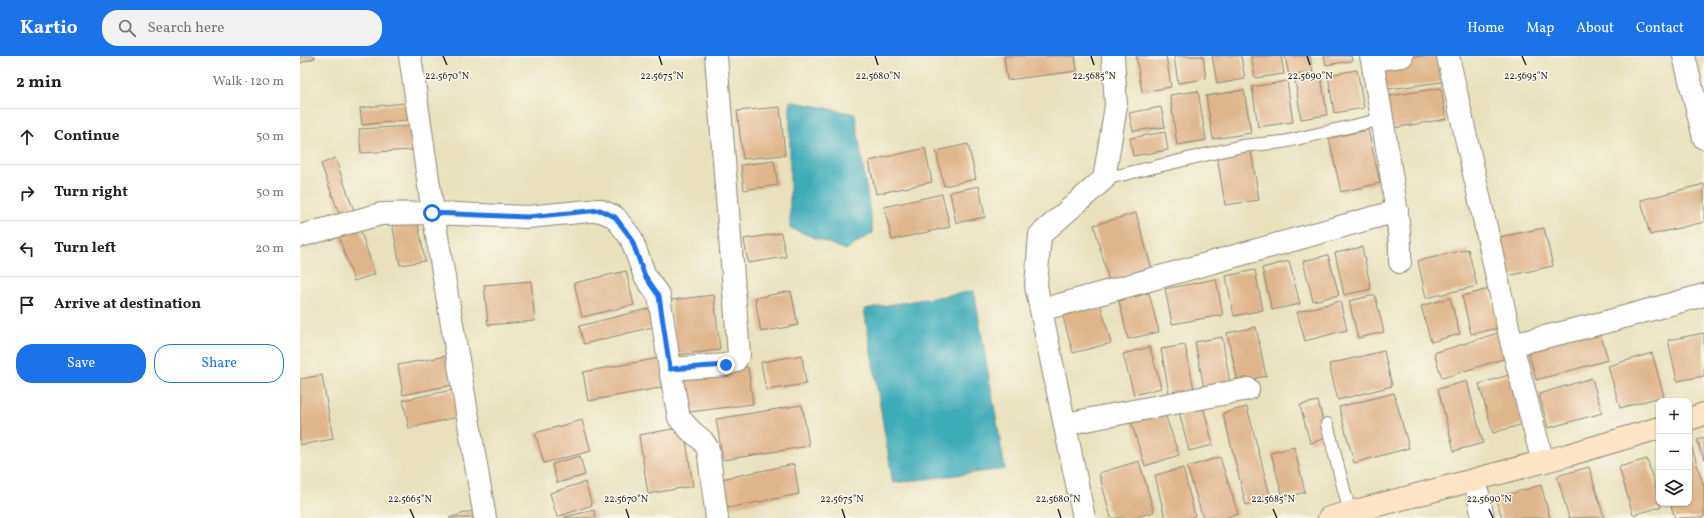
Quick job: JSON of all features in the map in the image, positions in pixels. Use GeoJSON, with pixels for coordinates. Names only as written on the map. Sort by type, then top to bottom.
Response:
{"type":"FeatureCollection","features":[{"type":"Feature","properties":{"kind":"street"},"geometry":{"type":"LineString","coordinates":[[410,56],[432,213],[485,518]]}},
{"type":"Feature","properties":{"kind":"street"},"geometry":{"type":"LineString","coordinates":[[670,369],[726,365],[735,361],[739,355],[716,56]]}},
{"type":"Feature","properties":{"kind":"street"},"geometry":{"type":"LineString","coordinates":[[1084,518],[1036,286],[1040,235],[1104,179],[1116,106],[1113,56]]}},
{"type":"Feature","properties":{"kind":"street"},"geometry":{"type":"LineString","coordinates":[[1400,262],[1401,243],[1397,211],[1372,58],[1402,56]]}},
{"type":"Feature","properties":{"kind":"street"},"geometry":{"type":"LineString","coordinates":[[1448,56],[1512,346],[1542,462]]}},
{"type":"Feature","properties":{"kind":"street"},"geometry":{"type":"LineString","coordinates":[[1684,56],[1704,138]]}},
{"type":"Feature","properties":{"kind":"street"},"geometry":{"type":"LineString","coordinates":[[300,236],[380,214],[432,213],[528,217],[600,210],[615,217],[631,238],[645,276],[659,296],[679,418],[690,431],[702,440],[708,449],[717,518]]}},
{"type":"Feature","properties":{"kind":"street"},"geometry":{"type":"LineString","coordinates":[[1041,310],[1397,211]]}},
{"type":"Feature","properties":{"kind":"street"},"geometry":{"type":"LineString","coordinates":[[1512,346],[1704,295]]}},
{"type":"Feature","properties":{"kind":"street"},"geometry":{"type":"LineString","coordinates":[[1065,424],[1248,389]]}},
{"type":"Feature","properties":{"kind":"street"},"geometry":{"type":"LineString","coordinates":[[1692,418],[1704,414]]}},
{"type":"Feature","properties":{"kind":"street"},"geometry":{"type":"LineString","coordinates":[[1329,518],[1542,462],[1656,429]]}},
{"type":"Feature","properties":{"kind":"street"},"geometry":{"type":"LineString","coordinates":[[1475,480],[1483,518]]}},
{"type":"Feature","properties":{"kind":"lane"},"geometry":{"type":"LineString","coordinates":[[1104,179],[1242,146],[1283,142],[1383,119]]}},
{"type":"Feature","properties":{"kind":"lane"},"geometry":{"type":"LineString","coordinates":[[1327,424],[1350,513]]}},
{"type":"Feature","properties":{"kind":"water"},"geometry":{"type":"Polygon","coordinates":[[[790,101],[855,114],[873,233],[846,250],[790,228],[790,101]]]}},
{"type":"Feature","properties":{"kind":"water"},"geometry":{"type":"Polygon","coordinates":[[[974,291],[1005,469],[893,483],[864,309],[974,291]]]}},
{"type":"Feature","properties":{"kind":"building"},"geometry":{"type":"Polygon","coordinates":[[[300,56],[315,56],[315,58],[300,63],[300,56]]]}},
{"type":"Feature","properties":{"kind":"building"},"geometry":{"type":"Polygon","coordinates":[[[1004,56],[1075,56],[1077,71],[1007,80],[1004,56]]]}},
{"type":"Feature","properties":{"kind":"building"},"geometry":{"type":"Polygon","coordinates":[[[1136,56],[1166,56],[1171,87],[1142,92],[1136,56]]]}},
{"type":"Feature","properties":{"kind":"building"},"geometry":{"type":"Polygon","coordinates":[[[1174,56],[1203,56],[1206,79],[1178,83],[1174,56]]]}},
{"type":"Feature","properties":{"kind":"building"},"geometry":{"type":"Polygon","coordinates":[[[1212,56],[1241,56],[1245,79],[1217,84],[1212,56]]]}},
{"type":"Feature","properties":{"kind":"building"},"geometry":{"type":"Polygon","coordinates":[[[1251,56],[1281,56],[1284,74],[1255,78],[1251,56]]]}},
{"type":"Feature","properties":{"kind":"building"},"geometry":{"type":"Polygon","coordinates":[[[1285,56],[1310,56],[1313,72],[1289,76],[1285,56]]]}},
{"type":"Feature","properties":{"kind":"building"},"geometry":{"type":"Polygon","coordinates":[[[1324,56],[1351,56],[1352,61],[1326,65],[1324,56]]]}},
{"type":"Feature","properties":{"kind":"building"},"geometry":{"type":"Polygon","coordinates":[[[1420,56],[1438,56],[1442,82],[1382,90],[1378,62],[1420,56]]]}},
{"type":"Feature","properties":{"kind":"building"},"geometry":{"type":"Polygon","coordinates":[[[1357,70],[1364,108],[1334,113],[1328,75],[1357,70]]]}},
{"type":"Feature","properties":{"kind":"building"},"geometry":{"type":"Polygon","coordinates":[[[1321,76],[1327,115],[1301,119],[1295,80],[1321,76]]]}},
{"type":"Feature","properties":{"kind":"building"},"geometry":{"type":"Polygon","coordinates":[[[1287,81],[1293,122],[1258,127],[1252,87],[1287,81]]]}},
{"type":"Feature","properties":{"kind":"building"},"geometry":{"type":"Polygon","coordinates":[[[1441,88],[1446,119],[1388,129],[1383,97],[1441,88]]]}},
{"type":"Feature","properties":{"kind":"building"},"geometry":{"type":"Polygon","coordinates":[[[1244,90],[1251,133],[1213,139],[1206,96],[1244,90]]]}},
{"type":"Feature","properties":{"kind":"building"},"geometry":{"type":"Polygon","coordinates":[[[1198,91],[1206,140],[1177,145],[1170,95],[1198,91]]]}},
{"type":"Feature","properties":{"kind":"building"},"geometry":{"type":"Polygon","coordinates":[[[413,102],[415,119],[362,125],[360,108],[413,102]]]}},
{"type":"Feature","properties":{"kind":"building"},"geometry":{"type":"Polygon","coordinates":[[[780,107],[785,155],[743,159],[737,111],[780,107]]]}},
{"type":"Feature","properties":{"kind":"building"},"geometry":{"type":"Polygon","coordinates":[[[1161,107],[1165,127],[1133,131],[1129,113],[1161,107]]]}},
{"type":"Feature","properties":{"kind":"building"},"geometry":{"type":"Polygon","coordinates":[[[410,126],[412,150],[361,153],[359,129],[410,126]]]}},
{"type":"Feature","properties":{"kind":"building"},"geometry":{"type":"Polygon","coordinates":[[[1368,130],[1380,183],[1341,192],[1329,138],[1368,130]]]}},
{"type":"Feature","properties":{"kind":"building"},"geometry":{"type":"Polygon","coordinates":[[[1165,132],[1168,150],[1133,156],[1130,138],[1165,132]]]}},
{"type":"Feature","properties":{"kind":"building"},"geometry":{"type":"Polygon","coordinates":[[[968,144],[976,179],[944,186],[936,151],[968,144]]]}},
{"type":"Feature","properties":{"kind":"building"},"geometry":{"type":"Polygon","coordinates":[[[925,148],[932,182],[876,194],[869,161],[925,148]]]}},
{"type":"Feature","properties":{"kind":"building"},"geometry":{"type":"Polygon","coordinates":[[[1251,150],[1259,200],[1225,205],[1217,156],[1251,150]]]}},
{"type":"Feature","properties":{"kind":"building"},"geometry":{"type":"Polygon","coordinates":[[[335,158],[354,211],[340,216],[321,164],[335,158]]]}},
{"type":"Feature","properties":{"kind":"building"},"geometry":{"type":"Polygon","coordinates":[[[774,161],[778,185],[744,190],[741,165],[774,161]]]}},
{"type":"Feature","properties":{"kind":"building"},"geometry":{"type":"Polygon","coordinates":[[[1704,184],[1704,222],[1650,235],[1641,200],[1704,184]]]}},
{"type":"Feature","properties":{"kind":"building"},"geometry":{"type":"Polygon","coordinates":[[[979,186],[985,217],[956,223],[950,192],[979,186]]]}},
{"type":"Feature","properties":{"kind":"building"},"geometry":{"type":"Polygon","coordinates":[[[942,194],[950,227],[892,240],[884,207],[942,194]]]}},
{"type":"Feature","properties":{"kind":"building"},"geometry":{"type":"Polygon","coordinates":[[[1136,213],[1153,273],[1110,285],[1094,225],[1136,213]]]}},
{"type":"Feature","properties":{"kind":"building"},"geometry":{"type":"Polygon","coordinates":[[[417,218],[425,261],[400,265],[392,223],[417,218]]]}},
{"type":"Feature","properties":{"kind":"building"},"geometry":{"type":"Polygon","coordinates":[[[358,223],[375,274],[354,281],[337,231],[358,223]]]}},
{"type":"Feature","properties":{"kind":"building"},"geometry":{"type":"Polygon","coordinates":[[[1544,228],[1553,266],[1503,277],[1494,238],[1544,228]]]}},
{"type":"Feature","properties":{"kind":"building"},"geometry":{"type":"Polygon","coordinates":[[[781,233],[786,257],[748,263],[744,239],[781,233]]]}},
{"type":"Feature","properties":{"kind":"building"},"geometry":{"type":"Polygon","coordinates":[[[1362,247],[1371,289],[1344,295],[1335,253],[1362,247]]]}},
{"type":"Feature","properties":{"kind":"building"},"geometry":{"type":"Polygon","coordinates":[[[1468,249],[1477,286],[1426,298],[1418,261],[1468,249]]]}},
{"type":"Feature","properties":{"kind":"building"},"geometry":{"type":"Polygon","coordinates":[[[1328,255],[1339,295],[1313,301],[1303,261],[1328,255]]]}},
{"type":"Feature","properties":{"kind":"building"},"geometry":{"type":"Polygon","coordinates":[[[1289,261],[1300,304],[1272,310],[1262,268],[1289,261]]]}},
{"type":"Feature","properties":{"kind":"building"},"geometry":{"type":"Polygon","coordinates":[[[1255,270],[1263,310],[1234,316],[1226,276],[1255,270]]]}},
{"type":"Feature","properties":{"kind":"building"},"geometry":{"type":"Polygon","coordinates":[[[626,271],[634,305],[582,317],[574,283],[626,271]]]}},
{"type":"Feature","properties":{"kind":"building"},"geometry":{"type":"Polygon","coordinates":[[[1216,279],[1223,315],[1172,324],[1165,289],[1216,279]]]}},
{"type":"Feature","properties":{"kind":"building"},"geometry":{"type":"Polygon","coordinates":[[[531,281],[535,321],[488,325],[484,285],[531,281]]]}},
{"type":"Feature","properties":{"kind":"building"},"geometry":{"type":"Polygon","coordinates":[[[1489,289],[1499,328],[1471,334],[1462,296],[1489,289]]]}},
{"type":"Feature","properties":{"kind":"building"},"geometry":{"type":"Polygon","coordinates":[[[791,291],[798,325],[761,332],[755,298],[791,291]]]}},
{"type":"Feature","properties":{"kind":"building"},"geometry":{"type":"Polygon","coordinates":[[[1149,293],[1159,332],[1128,339],[1119,301],[1149,293]]]}},
{"type":"Feature","properties":{"kind":"building"},"geometry":{"type":"Polygon","coordinates":[[[714,295],[720,350],[677,355],[671,300],[714,295]]]}},
{"type":"Feature","properties":{"kind":"building"},"geometry":{"type":"Polygon","coordinates":[[[1375,295],[1384,332],[1358,338],[1349,301],[1375,295]]]}},
{"type":"Feature","properties":{"kind":"building"},"geometry":{"type":"Polygon","coordinates":[[[1450,298],[1460,334],[1431,342],[1421,306],[1450,298]]]}},
{"type":"Feature","properties":{"kind":"building"},"geometry":{"type":"Polygon","coordinates":[[[1340,301],[1347,330],[1305,341],[1297,312],[1340,301]]]}},
{"type":"Feature","properties":{"kind":"building"},"geometry":{"type":"Polygon","coordinates":[[[1100,303],[1111,343],[1073,353],[1062,313],[1100,303]]]}},
{"type":"Feature","properties":{"kind":"building"},"geometry":{"type":"Polygon","coordinates":[[[655,307],[660,325],[584,344],[579,326],[655,307]]]}},
{"type":"Feature","properties":{"kind":"building"},"geometry":{"type":"Polygon","coordinates":[[[1256,327],[1266,376],[1238,382],[1227,333],[1256,327]]]}},
{"type":"Feature","properties":{"kind":"building"},"geometry":{"type":"Polygon","coordinates":[[[1599,329],[1608,360],[1536,380],[1528,350],[1599,329]]]}},
{"type":"Feature","properties":{"kind":"building"},"geometry":{"type":"Polygon","coordinates":[[[1498,333],[1506,358],[1442,378],[1434,353],[1498,333]]]}},
{"type":"Feature","properties":{"kind":"building"},"geometry":{"type":"Polygon","coordinates":[[[1704,333],[1704,376],[1677,381],[1668,340],[1704,333]]]}},
{"type":"Feature","properties":{"kind":"building"},"geometry":{"type":"Polygon","coordinates":[[[1222,337],[1230,383],[1204,388],[1195,342],[1222,337]]]}},
{"type":"Feature","properties":{"kind":"building"},"geometry":{"type":"Polygon","coordinates":[[[1185,345],[1194,389],[1169,393],[1161,349],[1185,345]]]}},
{"type":"Feature","properties":{"kind":"building"},"geometry":{"type":"Polygon","coordinates":[[[1150,347],[1161,388],[1134,395],[1123,354],[1150,347]]]}},
{"type":"Feature","properties":{"kind":"building"},"geometry":{"type":"Polygon","coordinates":[[[1384,351],[1392,386],[1338,400],[1329,364],[1384,351]]]}},
{"type":"Feature","properties":{"kind":"building"},"geometry":{"type":"Polygon","coordinates":[[[1652,353],[1664,396],[1620,408],[1608,366],[1652,353]]]}},
{"type":"Feature","properties":{"kind":"building"},"geometry":{"type":"Polygon","coordinates":[[[802,355],[806,384],[766,390],[761,362],[802,355]]]}},
{"type":"Feature","properties":{"kind":"building"},"geometry":{"type":"Polygon","coordinates":[[[446,356],[452,385],[403,395],[398,365],[446,356]]]}},
{"type":"Feature","properties":{"kind":"building"},"geometry":{"type":"Polygon","coordinates":[[[660,358],[665,387],[588,401],[583,372],[660,358]]]}},
{"type":"Feature","properties":{"kind":"building"},"geometry":{"type":"Polygon","coordinates":[[[748,367],[753,404],[682,413],[677,376],[748,367]]]}},
{"type":"Feature","properties":{"kind":"building"},"geometry":{"type":"Polygon","coordinates":[[[322,375],[333,439],[300,445],[300,379],[322,375]]]}},
{"type":"Feature","properties":{"kind":"building"},"geometry":{"type":"Polygon","coordinates":[[[1509,375],[1523,424],[1493,433],[1479,384],[1509,375]]]}},
{"type":"Feature","properties":{"kind":"building"},"geometry":{"type":"Polygon","coordinates":[[[1592,378],[1602,413],[1548,428],[1539,394],[1592,378]]]}},
{"type":"Feature","properties":{"kind":"building"},"geometry":{"type":"Polygon","coordinates":[[[1467,381],[1483,443],[1454,451],[1438,389],[1467,381]]]}},
{"type":"Feature","properties":{"kind":"building"},"geometry":{"type":"Polygon","coordinates":[[[452,390],[458,417],[409,428],[403,400],[452,390]]]}},
{"type":"Feature","properties":{"kind":"building"},"geometry":{"type":"Polygon","coordinates":[[[1394,393],[1409,448],[1354,463],[1339,407],[1394,393]]]}},
{"type":"Feature","properties":{"kind":"building"},"geometry":{"type":"Polygon","coordinates":[[[1318,401],[1327,438],[1310,443],[1300,405],[1318,401]]]}},
{"type":"Feature","properties":{"kind":"building"},"geometry":{"type":"Polygon","coordinates":[[[1202,402],[1213,445],[1189,451],[1178,408],[1202,402]]]}},
{"type":"Feature","properties":{"kind":"building"},"geometry":{"type":"Polygon","coordinates":[[[802,405],[809,446],[723,460],[716,419],[802,405]]]}},
{"type":"Feature","properties":{"kind":"building"},"geometry":{"type":"Polygon","coordinates":[[[1247,407],[1271,499],[1246,505],[1223,413],[1247,407]]]}},
{"type":"Feature","properties":{"kind":"building"},"geometry":{"type":"Polygon","coordinates":[[[1163,408],[1179,455],[1145,466],[1130,419],[1163,408]]]}},
{"type":"Feature","properties":{"kind":"building"},"geometry":{"type":"Polygon","coordinates":[[[582,420],[591,451],[544,463],[535,433],[582,420]]]}},
{"type":"Feature","properties":{"kind":"building"},"geometry":{"type":"Polygon","coordinates":[[[684,427],[693,486],[648,494],[639,435],[684,427]]]}},
{"type":"Feature","properties":{"kind":"building"},"geometry":{"type":"Polygon","coordinates":[[[1704,438],[1704,460],[1697,440],[1704,438]]]}},
{"type":"Feature","properties":{"kind":"building"},"geometry":{"type":"Polygon","coordinates":[[[1294,447],[1305,492],[1283,498],[1271,453],[1294,447]]]}},
{"type":"Feature","properties":{"kind":"building"},"geometry":{"type":"Polygon","coordinates":[[[1692,448],[1704,487],[1704,517],[1675,518],[1671,506],[1692,506],[1692,448]]]}},
{"type":"Feature","properties":{"kind":"building"},"geometry":{"type":"Polygon","coordinates":[[[580,456],[585,475],[557,483],[552,464],[580,456]]]}},
{"type":"Feature","properties":{"kind":"building"},"geometry":{"type":"Polygon","coordinates":[[[1220,457],[1238,514],[1224,518],[1203,518],[1187,467],[1220,457]]]}},
{"type":"Feature","properties":{"kind":"building"},"geometry":{"type":"Polygon","coordinates":[[[1647,459],[1656,490],[1656,506],[1661,507],[1633,515],[1619,467],[1647,459]]]}},
{"type":"Feature","properties":{"kind":"building"},"geometry":{"type":"Polygon","coordinates":[[[1139,461],[1154,512],[1133,518],[1111,518],[1099,473],[1139,461]]]}},
{"type":"Feature","properties":{"kind":"building"},"geometry":{"type":"Polygon","coordinates":[[[794,464],[799,494],[723,509],[717,480],[794,464]]]}},
{"type":"Feature","properties":{"kind":"building"},"geometry":{"type":"Polygon","coordinates":[[[1589,467],[1604,517],[1569,518],[1557,476],[1589,467]]]}},
{"type":"Feature","properties":{"kind":"building"},"geometry":{"type":"Polygon","coordinates":[[[1183,468],[1195,516],[1188,518],[1165,518],[1155,475],[1183,468]]]}},
{"type":"Feature","properties":{"kind":"building"},"geometry":{"type":"Polygon","coordinates":[[[585,482],[592,505],[557,517],[550,493],[585,482]]]}},
{"type":"Feature","properties":{"kind":"building"},"geometry":{"type":"Polygon","coordinates":[[[1541,485],[1550,518],[1502,518],[1496,498],[1541,485]]]}},
{"type":"Feature","properties":{"kind":"building"},"geometry":{"type":"Polygon","coordinates":[[[475,510],[477,518],[449,518],[475,510]]]}},
{"type":"Feature","properties":{"kind":"building"},"geometry":{"type":"Polygon","coordinates":[[[594,510],[596,518],[565,518],[565,517],[594,510]]]}},
{"type":"Feature","properties":{"kind":"route"},"geometry":{"type":"LineString","coordinates":[[432,213],[528,217],[600,210],[615,217],[631,238],[645,276],[659,296],[670,369],[726,365]]}}]}
